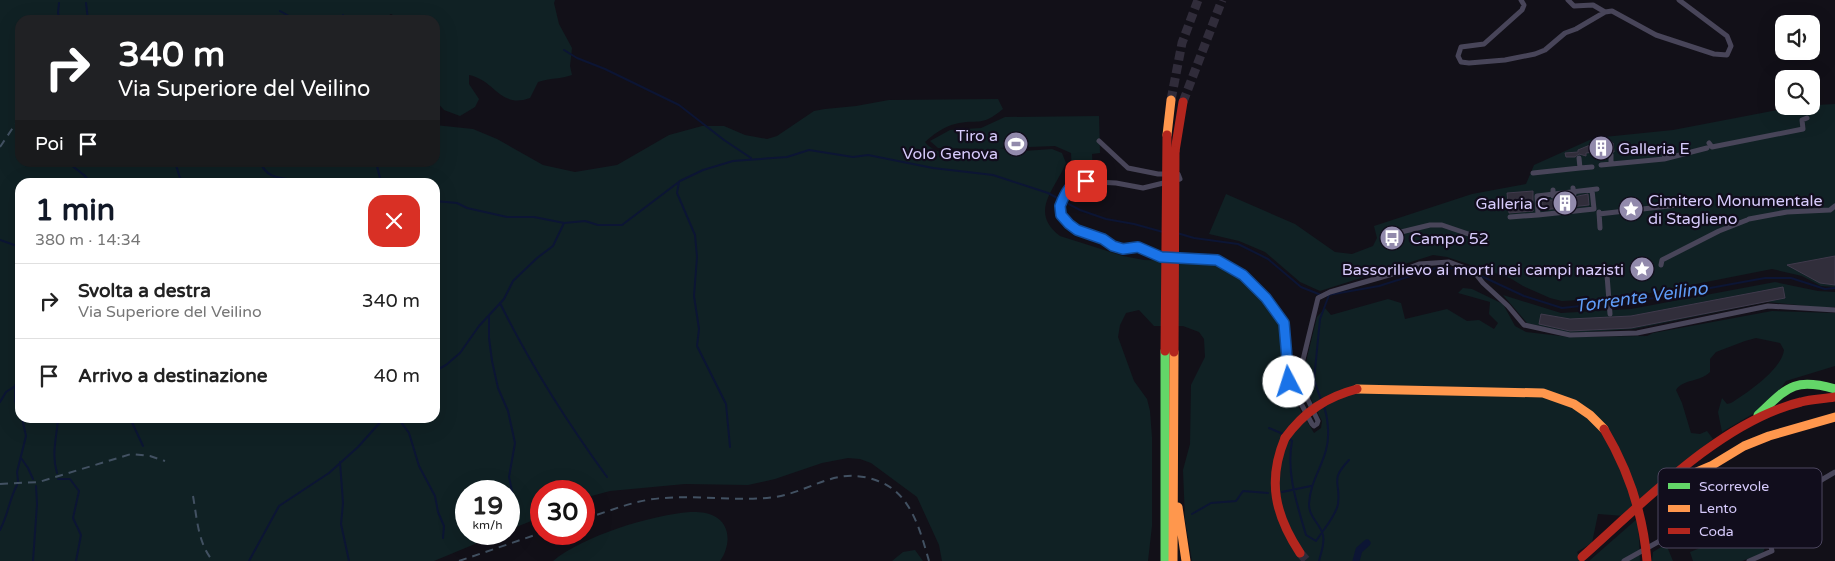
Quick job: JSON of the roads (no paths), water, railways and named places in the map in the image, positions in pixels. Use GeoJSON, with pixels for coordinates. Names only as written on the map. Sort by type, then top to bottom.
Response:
{"type":"FeatureCollection","features":[{"type":"Feature","properties":{"kind":"highway"},"geometry":{"type":"LineString","coordinates":[[1171,100],[1167,135],[1174,484],[1173,561]]}},
{"type":"Feature","properties":{"kind":"highway"},"geometry":{"type":"LineString","coordinates":[[1165,561],[1164,528],[1174,168],[1182,102]]}},
{"type":"Feature","properties":{"kind":"highway"},"geometry":{"type":"LineString","coordinates":[[1752,421],[1786,389],[1793,385],[1808,382],[1835,389]]}},
{"type":"Feature","properties":{"kind":"highway"},"geometry":{"type":"LineString","coordinates":[[1300,553],[1282,524],[1276,499],[1276,464],[1285,438],[1296,423],[1316,405],[1332,396],[1357,388],[1543,393],[1574,404],[1590,415],[1604,430],[1618,453],[1634,490],[1643,525],[1646,561]]}},
{"type":"Feature","properties":{"kind":"highway"},"geometry":{"type":"LineString","coordinates":[[1684,468],[1707,448],[1752,421],[1802,401],[1835,396]]}},
{"type":"Feature","properties":{"kind":"highway"},"geometry":{"type":"LineString","coordinates":[[1706,468],[1744,446],[1835,417]]}},
{"type":"Feature","properties":{"kind":"highway"},"geometry":{"type":"LineString","coordinates":[[1174,484],[1186,561]]}},
{"type":"Feature","properties":{"kind":"highway"},"geometry":{"type":"LineString","coordinates":[[1582,557],[1658,491]]}},
{"type":"Feature","properties":{"kind":"highway"},"geometry":{"type":"LineString","coordinates":[[1160,561],[1164,528]]}},
{"type":"Feature","properties":{"kind":"street"},"geometry":{"type":"LineString","coordinates":[[1521,0],[1524,5],[1522,10],[1493,38],[1484,44],[1461,47],[1458,56],[1461,62],[1505,60],[1535,54],[1544,50],[1565,33],[1612,10],[1656,35],[1714,54],[1727,55],[1731,46],[1730,39],[1679,0]]}},
{"type":"Feature","properties":{"kind":"street"},"geometry":{"type":"LineString","coordinates":[[1568,0],[1574,6],[1589,4],[1599,7],[1605,12]]}},
{"type":"Feature","properties":{"kind":"street"},"geometry":{"type":"LineString","coordinates":[[1600,165],[1665,158],[1708,146],[1712,147],[1803,128],[1802,120],[1806,118]]}},
{"type":"Feature","properties":{"kind":"street"},"geometry":{"type":"LineString","coordinates":[[1099,141],[1128,168],[1158,174],[1178,174],[1180,179],[1143,188],[1077,181],[1068,189],[1061,204],[1061,215],[1077,230],[1103,239],[1113,246],[1123,249],[1138,247],[1161,257],[1217,260],[1243,275],[1266,298],[1283,321],[1289,382],[1314,426],[1318,424],[1318,421],[1308,400],[1300,372],[1318,298],[1330,292],[1396,273],[1419,264],[1449,262],[1468,269],[1508,306],[1524,326],[1570,335],[1637,333],[1768,306],[1835,310]]}},
{"type":"Feature","properties":{"kind":"street"},"geometry":{"type":"LineString","coordinates":[[1663,149],[1665,158]]}},
{"type":"Feature","properties":{"kind":"street"},"geometry":{"type":"LineString","coordinates":[[1611,155],[1611,164]]}},
{"type":"Feature","properties":{"kind":"street"},"geometry":{"type":"LineString","coordinates":[[1579,158],[1580,168]]}},
{"type":"Feature","properties":{"kind":"street"},"geometry":{"type":"LineString","coordinates":[[1533,172],[1592,167]]}},
{"type":"Feature","properties":{"kind":"street"},"geometry":{"type":"LineString","coordinates":[[1573,188],[1574,194]]}},
{"type":"Feature","properties":{"kind":"street"},"geometry":{"type":"LineString","coordinates":[[1552,190],[1553,196]]}},
{"type":"Feature","properties":{"kind":"street"},"geometry":{"type":"LineString","coordinates":[[1510,217],[1538,215],[1594,209],[1596,191],[1537,196],[1538,215]]}},
{"type":"Feature","properties":{"kind":"street"},"geometry":{"type":"LineString","coordinates":[[1600,228],[1599,213],[1695,203]]}},
{"type":"Feature","properties":{"kind":"street"},"geometry":{"type":"LineString","coordinates":[[1661,265],[1662,260],[1719,231],[1748,219],[1787,212],[1830,210],[1835,206]]}},
{"type":"Feature","properties":{"kind":"street"},"geometry":{"type":"LineString","coordinates":[[1393,237],[1397,233],[1442,225],[1486,240]]}},
{"type":"Feature","properties":{"kind":"street"},"geometry":{"type":"LineString","coordinates":[[1607,275],[1610,314]]}},
{"type":"Feature","properties":{"kind":"street"},"geometry":{"type":"LineString","coordinates":[[1822,480],[1835,472]]}},
{"type":"Feature","properties":{"kind":"street"},"geometry":{"type":"LineString","coordinates":[[1624,561],[1658,542]]}},
{"type":"Feature","properties":{"kind":"street"},"geometry":{"type":"LineString","coordinates":[[1749,561],[1768,554],[1772,551],[1771,548]]}},
{"type":"Feature","properties":{"kind":"waterway"},"geometry":{"type":"LineString","coordinates":[[59,3],[59,15]]}},
{"type":"Feature","properties":{"kind":"waterway"},"geometry":{"type":"LineString","coordinates":[[86,3],[87,15]]}},
{"type":"Feature","properties":{"kind":"waterway"},"geometry":{"type":"LineString","coordinates":[[280,11],[287,15]]}},
{"type":"Feature","properties":{"kind":"waterway"},"geometry":{"type":"LineString","coordinates":[[564,50],[577,58],[605,69],[679,105],[724,140],[751,158]]}},
{"type":"Feature","properties":{"kind":"waterway","name":"Torrente Veilino"},"geometry":{"type":"LineString","coordinates":[[440,368],[460,353],[479,326],[504,299],[513,281],[537,258],[553,246],[564,223],[585,221],[598,225],[622,225],[680,181],[703,170],[733,161],[787,157],[809,150],[853,157],[868,155],[933,168],[993,175],[1048,193],[1080,210],[1106,219],[1163,232]]}},
{"type":"Feature","properties":{"kind":"waterway"},"geometry":{"type":"LineString","coordinates":[[74,167],[87,178]]}},
{"type":"Feature","properties":{"kind":"waterway"},"geometry":{"type":"LineString","coordinates":[[177,167],[180,178]]}},
{"type":"Feature","properties":{"kind":"waterway"},"geometry":{"type":"LineString","coordinates":[[263,167],[268,173],[278,178]]}},
{"type":"Feature","properties":{"kind":"waterway"},"geometry":{"type":"LineString","coordinates":[[377,167],[380,178]]}},
{"type":"Feature","properties":{"kind":"waterway"},"geometry":{"type":"LineString","coordinates":[[679,182],[677,193],[695,235],[697,257],[694,296],[699,329],[697,346],[726,404],[730,447]]}},
{"type":"Feature","properties":{"kind":"waterway"},"geometry":{"type":"LineString","coordinates":[[440,201],[457,203],[467,208],[507,217],[534,217],[564,223]]}},
{"type":"Feature","properties":{"kind":"waterway","name":"Torrente Veilino"},"geometry":{"type":"LineString","coordinates":[[1177,233],[1194,238],[1238,244],[1268,259],[1301,287],[1321,295]]}},
{"type":"Feature","properties":{"kind":"waterway"},"geometry":{"type":"LineString","coordinates":[[0,240],[15,245]]}},
{"type":"Feature","properties":{"kind":"waterway","name":"Torrente Veilino"},"geometry":{"type":"LineString","coordinates":[[1328,295],[1379,286],[1436,268],[1450,268],[1469,272]]}},
{"type":"Feature","properties":{"kind":"waterway","name":"Torrente Veilino"},"geometry":{"type":"LineString","coordinates":[[1479,275],[1524,296],[1562,308],[1655,298],[1765,278],[1791,278],[1825,289],[1835,288]]}},
{"type":"Feature","properties":{"kind":"waterway"},"geometry":{"type":"LineString","coordinates":[[1321,400],[1314,380],[1320,319],[1329,295]]}},
{"type":"Feature","properties":{"kind":"waterway"},"geometry":{"type":"LineString","coordinates":[[500,303],[550,392],[607,477]]}},
{"type":"Feature","properties":{"kind":"waterway"},"geometry":{"type":"LineString","coordinates":[[489,315],[492,361],[498,388],[508,411],[515,443],[510,480]]}},
{"type":"Feature","properties":{"kind":"waterway"},"geometry":{"type":"LineString","coordinates":[[15,385],[15,401]]}},
{"type":"Feature","properties":{"kind":"waterway"},"geometry":{"type":"LineString","coordinates":[[0,402],[6,392],[15,386]]}},
{"type":"Feature","properties":{"kind":"waterway"},"geometry":{"type":"LineString","coordinates":[[1319,561],[1323,545],[1323,535],[1309,509],[1309,504],[1311,489],[1324,457],[1328,439],[1328,427],[1323,404]]}},
{"type":"Feature","properties":{"kind":"waterway"},"geometry":{"type":"LineString","coordinates":[[18,481],[17,472],[26,436],[23,423]]}},
{"type":"Feature","properties":{"kind":"waterway"},"geometry":{"type":"LineString","coordinates":[[57,423],[54,452],[57,473]]}},
{"type":"Feature","properties":{"kind":"waterway"},"geometry":{"type":"LineString","coordinates":[[132,423],[143,446]]}},
{"type":"Feature","properties":{"kind":"waterway","name":"Torrente Veilino"},"geometry":{"type":"LineString","coordinates":[[249,561],[279,506],[329,473],[358,447],[380,423]]}},
{"type":"Feature","properties":{"kind":"waterway"},"geometry":{"type":"LineString","coordinates":[[402,423],[409,433],[419,466],[435,496],[438,512],[444,526],[443,538]]}},
{"type":"Feature","properties":{"kind":"waterway"},"geometry":{"type":"LineString","coordinates":[[1269,428],[1283,434]]}},
{"type":"Feature","properties":{"kind":"waterway"},"geometry":{"type":"LineString","coordinates":[[1289,438],[1292,441],[1290,465],[1296,500],[1306,535],[1316,541],[1337,509],[1339,496],[1337,481],[1339,472],[1349,460]]}},
{"type":"Feature","properties":{"kind":"waterway"},"geometry":{"type":"LineString","coordinates":[[21,458],[33,479]]}},
{"type":"Feature","properties":{"kind":"waterway"},"geometry":{"type":"LineString","coordinates":[[340,462],[343,503],[341,524],[349,561]]}},
{"type":"Feature","properties":{"kind":"waterway"},"geometry":{"type":"LineString","coordinates":[[58,479],[70,479],[79,491],[73,518],[81,535],[76,561]]}},
{"type":"Feature","properties":{"kind":"waterway"},"geometry":{"type":"LineString","coordinates":[[0,530],[17,485]]}},
{"type":"Feature","properties":{"kind":"waterway"},"geometry":{"type":"LineString","coordinates":[[33,561],[37,504],[36,486]]}},
{"type":"Feature","properties":{"kind":"waterway"},"geometry":{"type":"LineString","coordinates":[[1282,492],[1311,486]]}},
{"type":"Feature","properties":{"kind":"waterway"},"geometry":{"type":"LineString","coordinates":[[1192,514],[1211,503],[1236,501],[1243,491],[1268,493]]}},
{"type":"Feature","properties":{"kind":"waterway"},"geometry":{"type":"LineString","coordinates":[[1356,561],[1359,550],[1367,543]]}},
{"type":"Feature","properties":{"kind":"tunnel"},"geometry":{"type":"LineString","coordinates":[[1171,100],[1182,43],[1198,0]]}},
{"type":"Feature","properties":{"kind":"tunnel"},"geometry":{"type":"LineString","coordinates":[[1183,102],[1222,0]]}},
{"type":"Feature","properties":{"kind":"tunnel"},"geometry":{"type":"LineString","coordinates":[[1300,553],[1307,561]]}},
{"type":"Feature","properties":{"kind":"railway"},"geometry":{"type":"LineString","coordinates":[[0,147],[15,124]]}},
{"type":"Feature","properties":{"kind":"railway"},"geometry":{"type":"LineString","coordinates":[[0,484],[39,482],[131,454],[150,456],[165,461]]}},
{"type":"Feature","properties":{"kind":"railway"},"geometry":{"type":"LineString","coordinates":[[595,515],[655,499],[679,497],[747,499],[775,497],[837,477],[863,477],[878,481],[899,494],[918,525],[929,561]]}},
{"type":"Feature","properties":{"kind":"railway"},"geometry":{"type":"LineString","coordinates":[[193,496],[201,539],[213,561]]}},
{"type":"Feature","properties":{"kind":"railway"},"geometry":{"type":"LineString","coordinates":[[459,561],[530,537]]}},
{"type":"Feature","properties":{"kind":"place","name":"Tiro a Volo Genova"},"geometry":{"type":"Point","coordinates":[1016,144]}},
{"type":"Feature","properties":{"kind":"place","name":"Galleria E"},"geometry":{"type":"Point","coordinates":[1601,148]}},
{"type":"Feature","properties":{"kind":"place","name":"Galleria C"},"geometry":{"type":"Point","coordinates":[1565,203]}},
{"type":"Feature","properties":{"kind":"place","name":"Cimitero Monumentale di Staglieno"},"geometry":{"type":"Point","coordinates":[1631,209]}},
{"type":"Feature","properties":{"kind":"place","name":"Campo 52"},"geometry":{"type":"Point","coordinates":[1392,238]}},
{"type":"Feature","properties":{"kind":"place","name":"Bassorilievo ai morti nei campi nazisti"},"geometry":{"type":"Point","coordinates":[1642,269]}}]}
